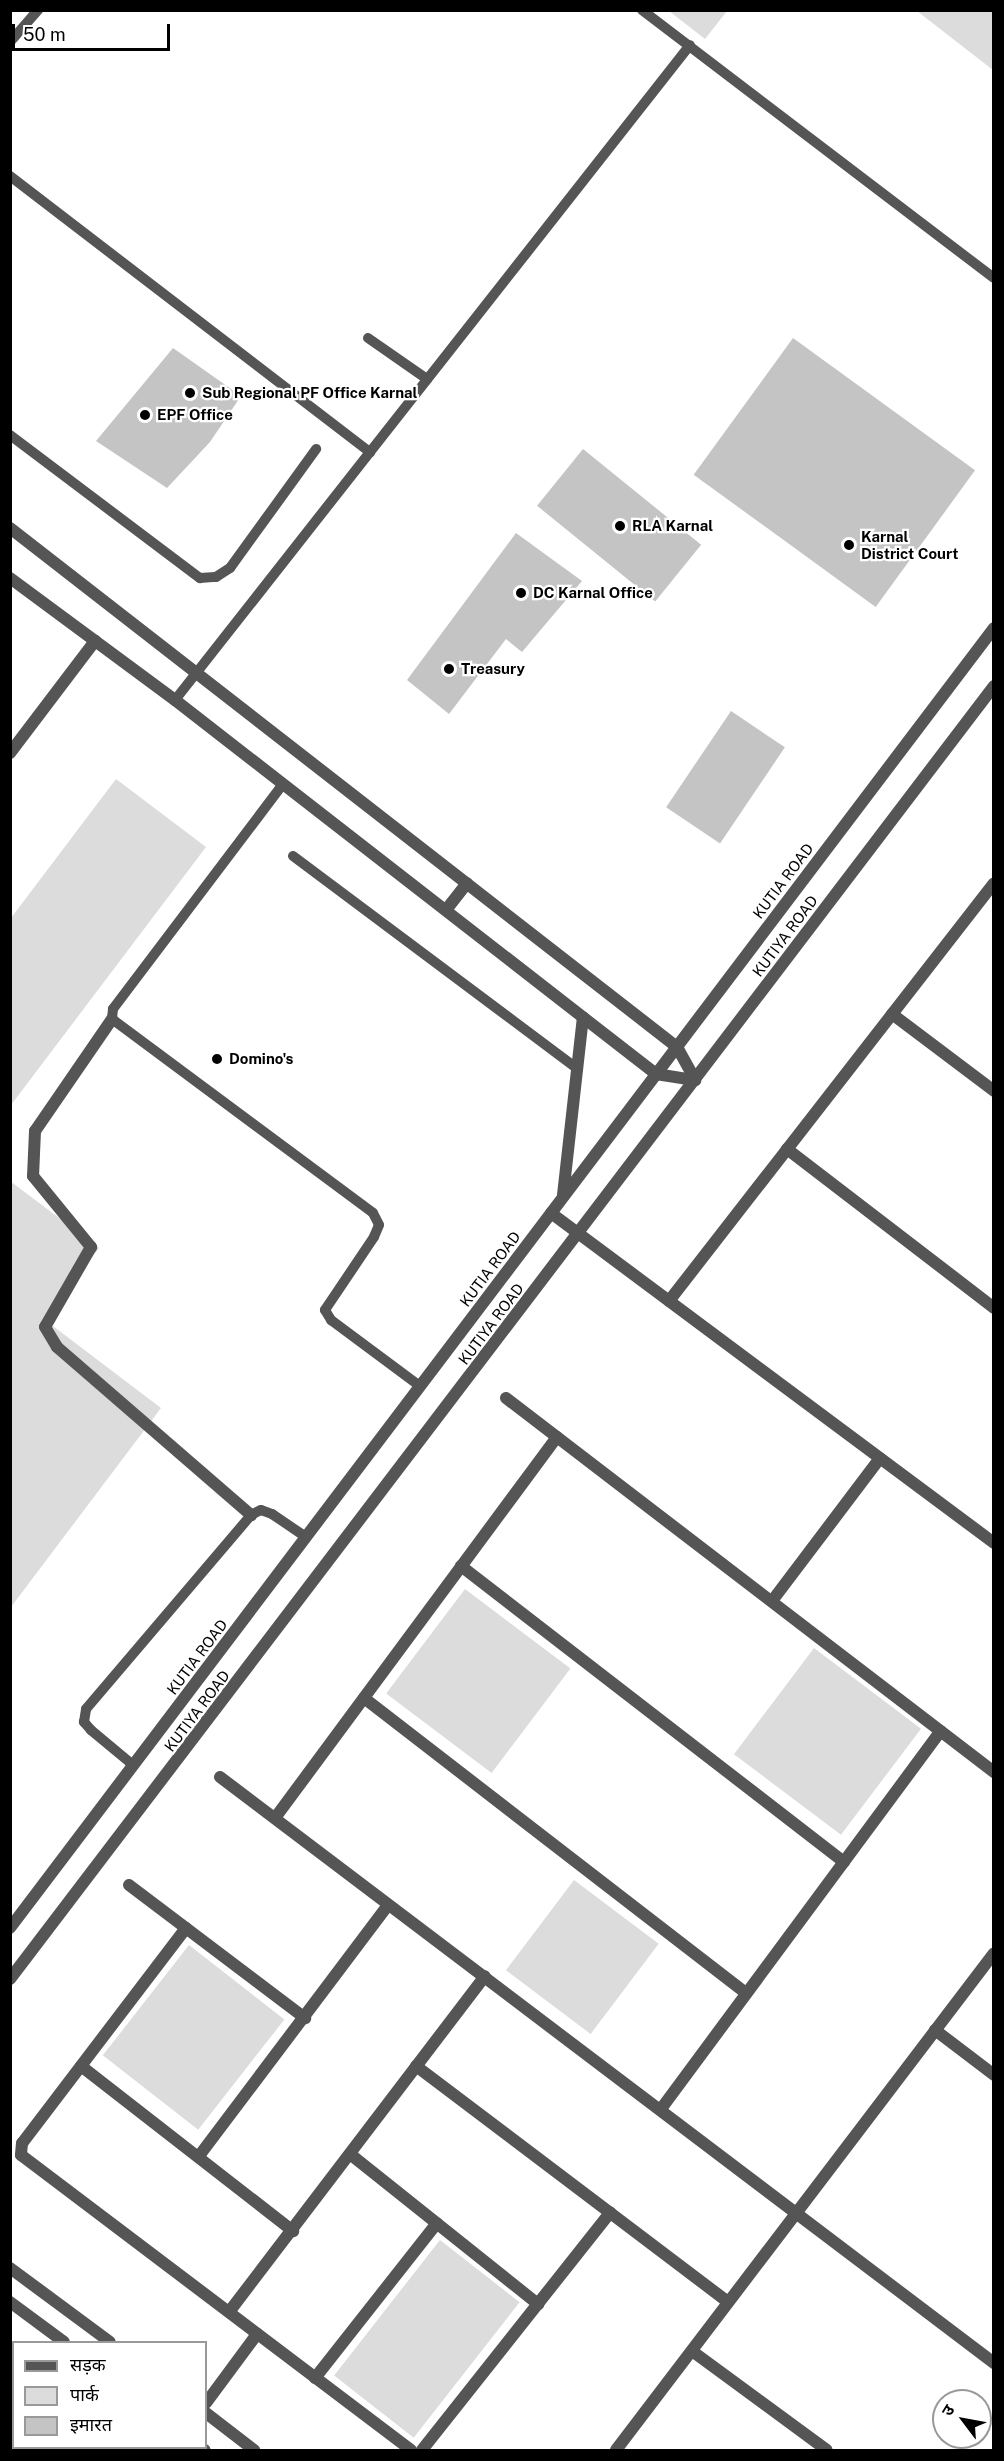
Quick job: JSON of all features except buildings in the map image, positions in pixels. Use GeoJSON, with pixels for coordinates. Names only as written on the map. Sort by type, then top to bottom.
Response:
{"type":"FeatureCollection","features":[{"type":"Feature","properties":{"kind":"street"},"geometry":{"type":"LineString","coordinates":[[10,528],[677,1047],[695,1080]]}},
{"type":"Feature","properties":{"kind":"street"},"geometry":{"type":"LineString","coordinates":[[10,578],[175,700],[656,1074],[695,1080]]}},
{"type":"Feature","properties":{"kind":"street","name":"KUTIA ROAD"},"geometry":{"type":"LineString","coordinates":[[10,1928],[993,628]]}},
{"type":"Feature","properties":{"kind":"street"},"geometry":{"type":"LineString","coordinates":[[10,753],[95,641]]}},
{"type":"Feature","properties":{"kind":"street","name":"KUTIYA ROAD"},"geometry":{"type":"LineString","coordinates":[[10,1979],[993,686]]}},
{"type":"Feature","properties":{"kind":"street"},"geometry":{"type":"LineString","coordinates":[[446,910],[468,883]]}},
{"type":"Feature","properties":{"kind":"street"},"geometry":{"type":"LineString","coordinates":[[669,1301],[993,883]]}},
{"type":"Feature","properties":{"kind":"street"},"geometry":{"type":"LineString","coordinates":[[892,1014],[993,1092]]}},
{"type":"Feature","properties":{"kind":"street"},"geometry":{"type":"LineString","coordinates":[[563,1197],[584,1017]]}},
{"type":"Feature","properties":{"kind":"street"},"geometry":{"type":"LineString","coordinates":[[112,1018],[35,1131],[33,1176],[91,1247],[45,1327],[57,1347],[251,1515]]}},
{"type":"Feature","properties":{"kind":"street"},"geometry":{"type":"LineString","coordinates":[[787,1149],[993,1308]]}},
{"type":"Feature","properties":{"kind":"street"},"geometry":{"type":"LineString","coordinates":[[551,1213],[993,1543]]}},
{"type":"Feature","properties":{"kind":"street"},"geometry":{"type":"LineString","coordinates":[[506,1398],[993,1772]]}},
{"type":"Feature","properties":{"kind":"street"},"geometry":{"type":"LineString","coordinates":[[275,1818],[557,1437]]}},
{"type":"Feature","properties":{"kind":"street"},"geometry":{"type":"LineString","coordinates":[[772,1601],[880,1458]]}},
{"type":"Feature","properties":{"kind":"street"},"geometry":{"type":"LineString","coordinates":[[461,1566],[844,1862]]}},
{"type":"Feature","properties":{"kind":"street"},"geometry":{"type":"LineString","coordinates":[[364,1698],[746,1993]]}},
{"type":"Feature","properties":{"kind":"street"},"geometry":{"type":"LineString","coordinates":[[661,2109],[941,1731]]}},
{"type":"Feature","properties":{"kind":"street"},"geometry":{"type":"LineString","coordinates":[[220,1777],[797,2211],[993,2362]]}},
{"type":"Feature","properties":{"kind":"street"},"geometry":{"type":"LineString","coordinates":[[129,1885],[305,2018]]}},
{"type":"Feature","properties":{"kind":"street"},"geometry":{"type":"LineString","coordinates":[[199,2156],[388,1905]]}},
{"type":"Feature","properties":{"kind":"street"},"geometry":{"type":"LineString","coordinates":[[186,1928],[22,2143],[21,2155],[411,2451]]}},
{"type":"Feature","properties":{"kind":"street"},"geometry":{"type":"LineString","coordinates":[[616,2451],[993,1953]]}},
{"type":"Feature","properties":{"kind":"street"},"geometry":{"type":"LineString","coordinates":[[230,2312],[485,1976]]}},
{"type":"Feature","properties":{"kind":"street"},"geometry":{"type":"LineString","coordinates":[[935,2030],[993,2075]]}},
{"type":"Feature","properties":{"kind":"street"},"geometry":{"type":"LineString","coordinates":[[81,2066],[293,2231]]}},
{"type":"Feature","properties":{"kind":"street"},"geometry":{"type":"LineString","coordinates":[[416,2066],[728,2302]]}},
{"type":"Feature","properties":{"kind":"street"},"geometry":{"type":"LineString","coordinates":[[350,2154],[538,2304]]}},
{"type":"Feature","properties":{"kind":"street"},"geometry":{"type":"LineString","coordinates":[[422,2451],[610,2213]]}},
{"type":"Feature","properties":{"kind":"street"},"geometry":{"type":"LineString","coordinates":[[315,2378],[437,2223]]}},
{"type":"Feature","properties":{"kind":"street"},"geometry":{"type":"LineString","coordinates":[[10,2268],[107,2341]]}},
{"type":"Feature","properties":{"kind":"street"},"geometry":{"type":"LineString","coordinates":[[10,2302],[61,2341]]}},
{"type":"Feature","properties":{"kind":"street"},"geometry":{"type":"LineString","coordinates":[[207,2402],[257,2334]]}},
{"type":"Feature","properties":{"kind":"street"},"geometry":{"type":"LineString","coordinates":[[692,2350],[827,2451]]}},
{"type":"Feature","properties":{"kind":"street"},"geometry":{"type":"LineString","coordinates":[[207,2415],[254,2451]]}},
{"type":"Feature","properties":{"kind":"lane"},"geometry":{"type":"LineString","coordinates":[[10,42],[38,10]]}},
{"type":"Feature","properties":{"kind":"lane"},"geometry":{"type":"LineString","coordinates":[[642,10],[993,278]]}},
{"type":"Feature","properties":{"kind":"lane"},"geometry":{"type":"LineString","coordinates":[[175,700],[690,45]]}},
{"type":"Feature","properties":{"kind":"lane"},"geometry":{"type":"LineString","coordinates":[[10,176],[370,452]]}},
{"type":"Feature","properties":{"kind":"lane"},"geometry":{"type":"LineString","coordinates":[[368,338],[427,379]]}},
{"type":"Feature","properties":{"kind":"lane"},"geometry":{"type":"LineString","coordinates":[[10,435],[200,578],[216,577],[230,568],[316,449]]}},
{"type":"Feature","properties":{"kind":"lane"},"geometry":{"type":"LineString","coordinates":[[283,784],[113,1010],[112,1018],[373,1212],[379,1225],[374,1237],[325,1310],[331,1320],[420,1386]]}},
{"type":"Feature","properties":{"kind":"lane"},"geometry":{"type":"LineString","coordinates":[[293,856],[578,1069]]}},
{"type":"Feature","properties":{"kind":"lane"},"geometry":{"type":"LineString","coordinates":[[133,1765],[84,1722],[86,1709],[251,1515],[261,1510],[272,1514],[306,1537]]}},
{"type":"Feature","properties":{"kind":"green space"},"geometry":{"type":"Polygon","coordinates":[[[669,11],[727,11],[705,39],[669,11]]]}},
{"type":"Feature","properties":{"kind":"green space"},"geometry":{"type":"Polygon","coordinates":[[[917,11],[993,11],[993,70],[917,11]]]}},
{"type":"Feature","properties":{"kind":"green space"},"geometry":{"type":"Polygon","coordinates":[[[116,779],[206,847],[11,1105],[11,918],[116,779]]]}},
{"type":"Feature","properties":{"kind":"green space"},"geometry":{"type":"Polygon","coordinates":[[[10,1181],[99,1248],[45,1320],[161,1408],[11,1607],[10,1181]]]}},
{"type":"Feature","properties":{"kind":"green space"},"geometry":{"type":"Polygon","coordinates":[[[465,1589],[570,1668],[492,1773],[386,1694],[465,1589]]]}},
{"type":"Feature","properties":{"kind":"green space"},"geometry":{"type":"Polygon","coordinates":[[[814,1648],[921,1729],[841,1835],[734,1754],[814,1648]]]}},
{"type":"Feature","properties":{"kind":"green space"},"geometry":{"type":"Polygon","coordinates":[[[574,1880],[659,1944],[591,2034],[506,1970],[574,1880]]]}},
{"type":"Feature","properties":{"kind":"green space"},"geometry":{"type":"Polygon","coordinates":[[[189,1945],[284,2019],[198,2130],[103,2055],[189,1945]]]}},
{"type":"Feature","properties":{"kind":"green space"},"geometry":{"type":"Polygon","coordinates":[[[440,2240],[520,2302],[414,2438],[334,2376],[440,2240]]]}},
{"type":"Feature","properties":{"kind":"place","name":"Sub Regional PF Office Karnal"},"geometry":{"type":"Point","coordinates":[190,393]}},
{"type":"Feature","properties":{"kind":"place","name":"EPF Office"},"geometry":{"type":"Point","coordinates":[145,415]}},
{"type":"Feature","properties":{"kind":"place","name":"RLA Karnal"},"geometry":{"type":"Point","coordinates":[620,526]}},
{"type":"Feature","properties":{"kind":"place","name":"Karnal District Court"},"geometry":{"type":"Point","coordinates":[849,545]}},
{"type":"Feature","properties":{"kind":"place","name":"DC Karnal Office"},"geometry":{"type":"Point","coordinates":[521,593]}},
{"type":"Feature","properties":{"kind":"place","name":"Treasury"},"geometry":{"type":"Point","coordinates":[449,669]}},
{"type":"Feature","properties":{"kind":"place","name":"Domino's"},"geometry":{"type":"Point","coordinates":[217,1059]}}]}
